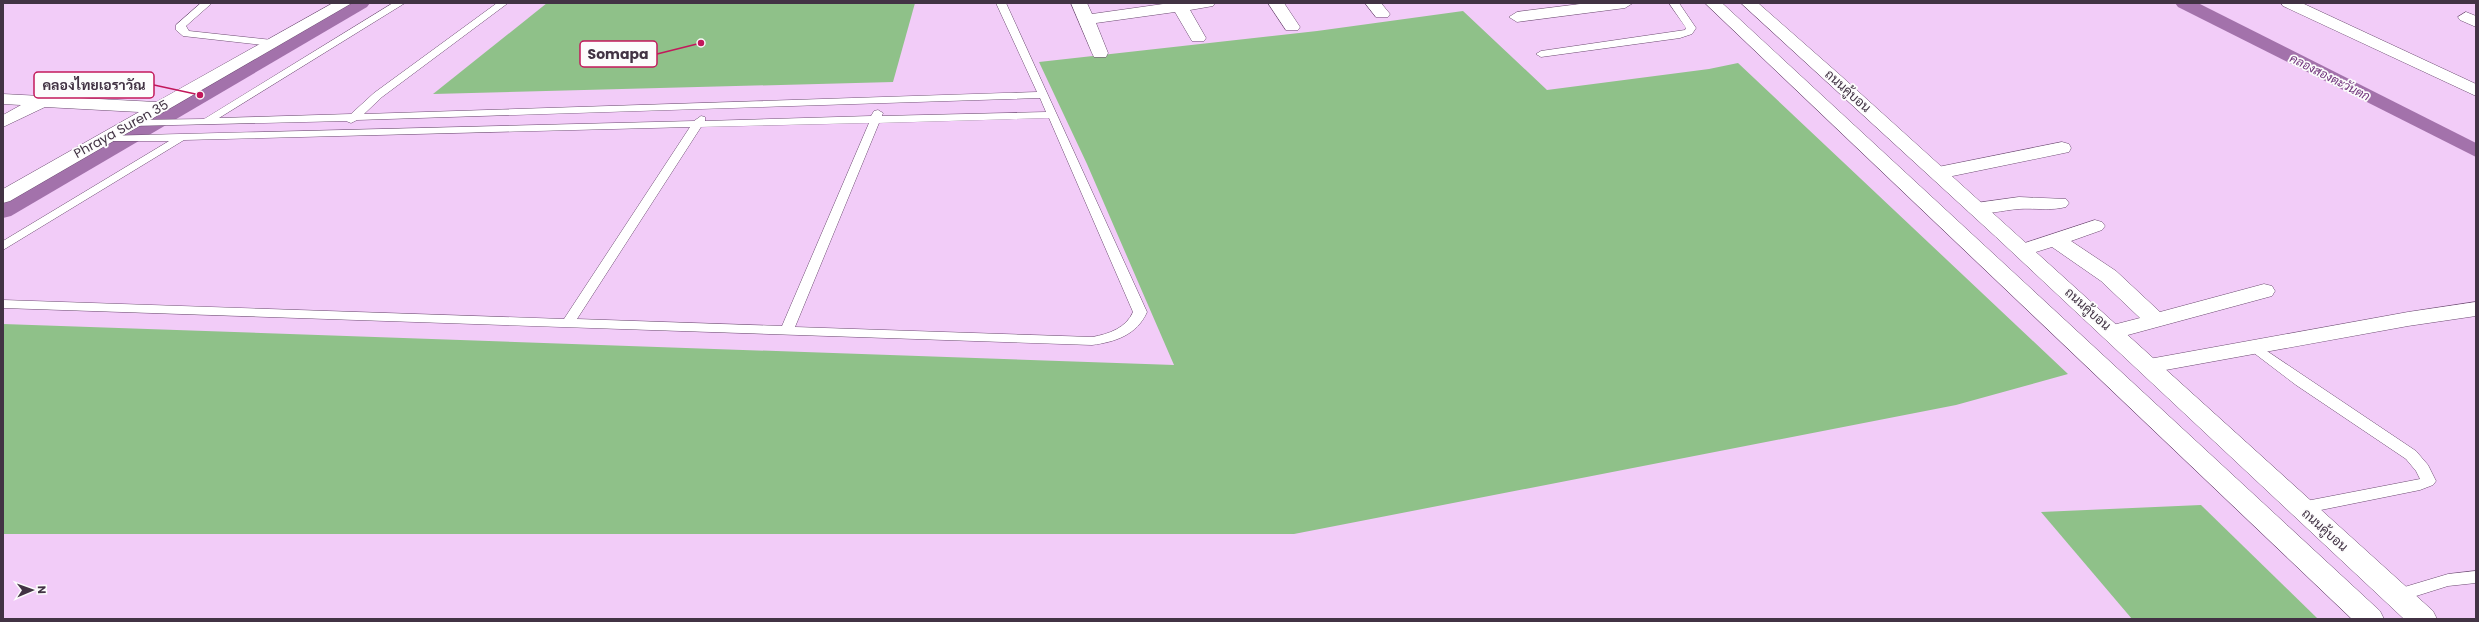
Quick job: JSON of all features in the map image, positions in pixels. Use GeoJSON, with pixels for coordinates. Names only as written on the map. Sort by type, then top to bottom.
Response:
{"type":"FeatureCollection","features":[{"type":"Feature","properties":{"kind":"street","name":"Phraya Suren 35"},"geometry":{"type":"LineString","coordinates":[[3,197],[344,3]]}},
{"type":"Feature","properties":{"kind":"street"},"geometry":{"type":"LineString","coordinates":[[1079,3],[1100,53]]}},
{"type":"Feature","properties":{"kind":"street"},"geometry":{"type":"LineString","coordinates":[[1086,20],[1179,5],[1207,3]]}},
{"type":"Feature","properties":{"kind":"street"},"geometry":{"type":"LineString","coordinates":[[1276,3],[1292,27]]}},
{"type":"Feature","properties":{"kind":"street"},"geometry":{"type":"LineString","coordinates":[[1517,17],[1625,3]]}},
{"type":"Feature","properties":{"kind":"street","name":"ถนนคู้บอน"},"geometry":{"type":"LineString","coordinates":[[1713,3],[2244,499],[2370,619]]}},
{"type":"Feature","properties":{"kind":"street","name":"ถนนคู้บอน"},"geometry":{"type":"LineString","coordinates":[[1749,3],[2113,332],[2292,500],[2423,619]]}},
{"type":"Feature","properties":{"kind":"street"},"geometry":{"type":"LineString","coordinates":[[2289,3],[2474,89]]}},
{"type":"Feature","properties":{"kind":"street"},"geometry":{"type":"LineString","coordinates":[[1179,5],[1198,38]]}},
{"type":"Feature","properties":{"kind":"street"},"geometry":{"type":"LineString","coordinates":[[3,99],[159,108]]}},
{"type":"Feature","properties":{"kind":"street"},"geometry":{"type":"LineString","coordinates":[[3,122],[41,102]]}},
{"type":"Feature","properties":{"kind":"street"},"geometry":{"type":"LineString","coordinates":[[1938,173],[2062,148]]}},
{"type":"Feature","properties":{"kind":"street"},"geometry":{"type":"LineString","coordinates":[[1976,208],[2019,203],[2059,203]]}},
{"type":"Feature","properties":{"kind":"street"},"geometry":{"type":"LineString","coordinates":[[2023,250],[2095,226]]}},
{"type":"Feature","properties":{"kind":"street"},"geometry":{"type":"LineString","coordinates":[[2055,240],[2082,254],[2108,274],[2156,321]]}},
{"type":"Feature","properties":{"kind":"street"},"geometry":{"type":"LineString","coordinates":[[2113,332],[2264,291]]}},
{"type":"Feature","properties":{"kind":"street"},"geometry":{"type":"LineString","coordinates":[[2149,366],[2476,309]]}},
{"type":"Feature","properties":{"kind":"street"},"geometry":{"type":"LineString","coordinates":[[2244,499],[2292,500]]}},
{"type":"Feature","properties":{"kind":"lane"},"geometry":{"type":"LineString","coordinates":[[207,3],[181,25],[181,30],[186,34],[272,44]]}},
{"type":"Feature","properties":{"kind":"lane"},"geometry":{"type":"LineString","coordinates":[[3,246],[400,3]]}},
{"type":"Feature","properties":{"kind":"lane"},"geometry":{"type":"LineString","coordinates":[[340,134],[353,118],[378,95],[502,3]]}},
{"type":"Feature","properties":{"kind":"lane"},"geometry":{"type":"LineString","coordinates":[[3,304],[1092,341],[1114,335],[1129,327],[1138,317],[1140,312],[1044,95],[1000,3]]}},
{"type":"Feature","properties":{"kind":"lane"},"geometry":{"type":"LineString","coordinates":[[1542,54],[1680,35],[1689,32],[1691,28],[1689,23],[1674,3]]}},
{"type":"Feature","properties":{"kind":"lane"},"geometry":{"type":"LineString","coordinates":[[132,123],[353,118],[1044,95]]}},
{"type":"Feature","properties":{"kind":"lane"},"geometry":{"type":"LineString","coordinates":[[952,118],[956,98]]}},
{"type":"Feature","properties":{"kind":"lane"},"geometry":{"type":"LineString","coordinates":[[787,331],[882,100]]}},
{"type":"Feature","properties":{"kind":"lane"},"geometry":{"type":"LineString","coordinates":[[567,324],[710,106]]}},
{"type":"Feature","properties":{"kind":"lane"},"geometry":{"type":"LineString","coordinates":[[103,139],[1053,115]]}},
{"type":"Feature","properties":{"kind":"lane"},"geometry":{"type":"LineString","coordinates":[[2255,347],[2301,382],[2410,455],[2423,469],[2428,481],[2420,485],[2292,500]]}},
{"type":"Feature","properties":{"kind":"lane"},"geometry":{"type":"LineString","coordinates":[[2397,596],[2448,580],[2476,577]]}},
{"type":"Feature","properties":{"kind":"green space"},"geometry":{"type":"Polygon","coordinates":[[[547,3],[915,3],[893,82],[433,94],[547,3]]]}},
{"type":"Feature","properties":{"kind":"green space"},"geometry":{"type":"Polygon","coordinates":[[[1463,11],[1547,90],[1709,69],[1738,63],[2068,374],[1956,405],[1294,534],[3,534],[3,324],[1174,365],[1087,164],[1039,62],[1317,31],[1463,11]]]}},
{"type":"Feature","properties":{"kind":"green space"},"geometry":{"type":"Polygon","coordinates":[[[2201,505],[2318,619],[2132,619],[2041,512],[2201,505]]]}},
{"type":"Feature","properties":{"kind":"waterway"},"geometry":{"type":"LineString","coordinates":[[3,211],[361,3]]}},
{"type":"Feature","properties":{"kind":"waterway","name":"คลองสองตะวันตก"},"geometry":{"type":"LineString","coordinates":[[2184,3],[2476,151]]}},
{"type":"Feature","properties":{"kind":"place","name":"Somapa"},"geometry":{"type":"Point","coordinates":[701,43]}},
{"type":"Feature","properties":{"kind":"place","name":"คลองไทยเอราวัณ"},"geometry":{"type":"Point","coordinates":[200,95]}}]}
